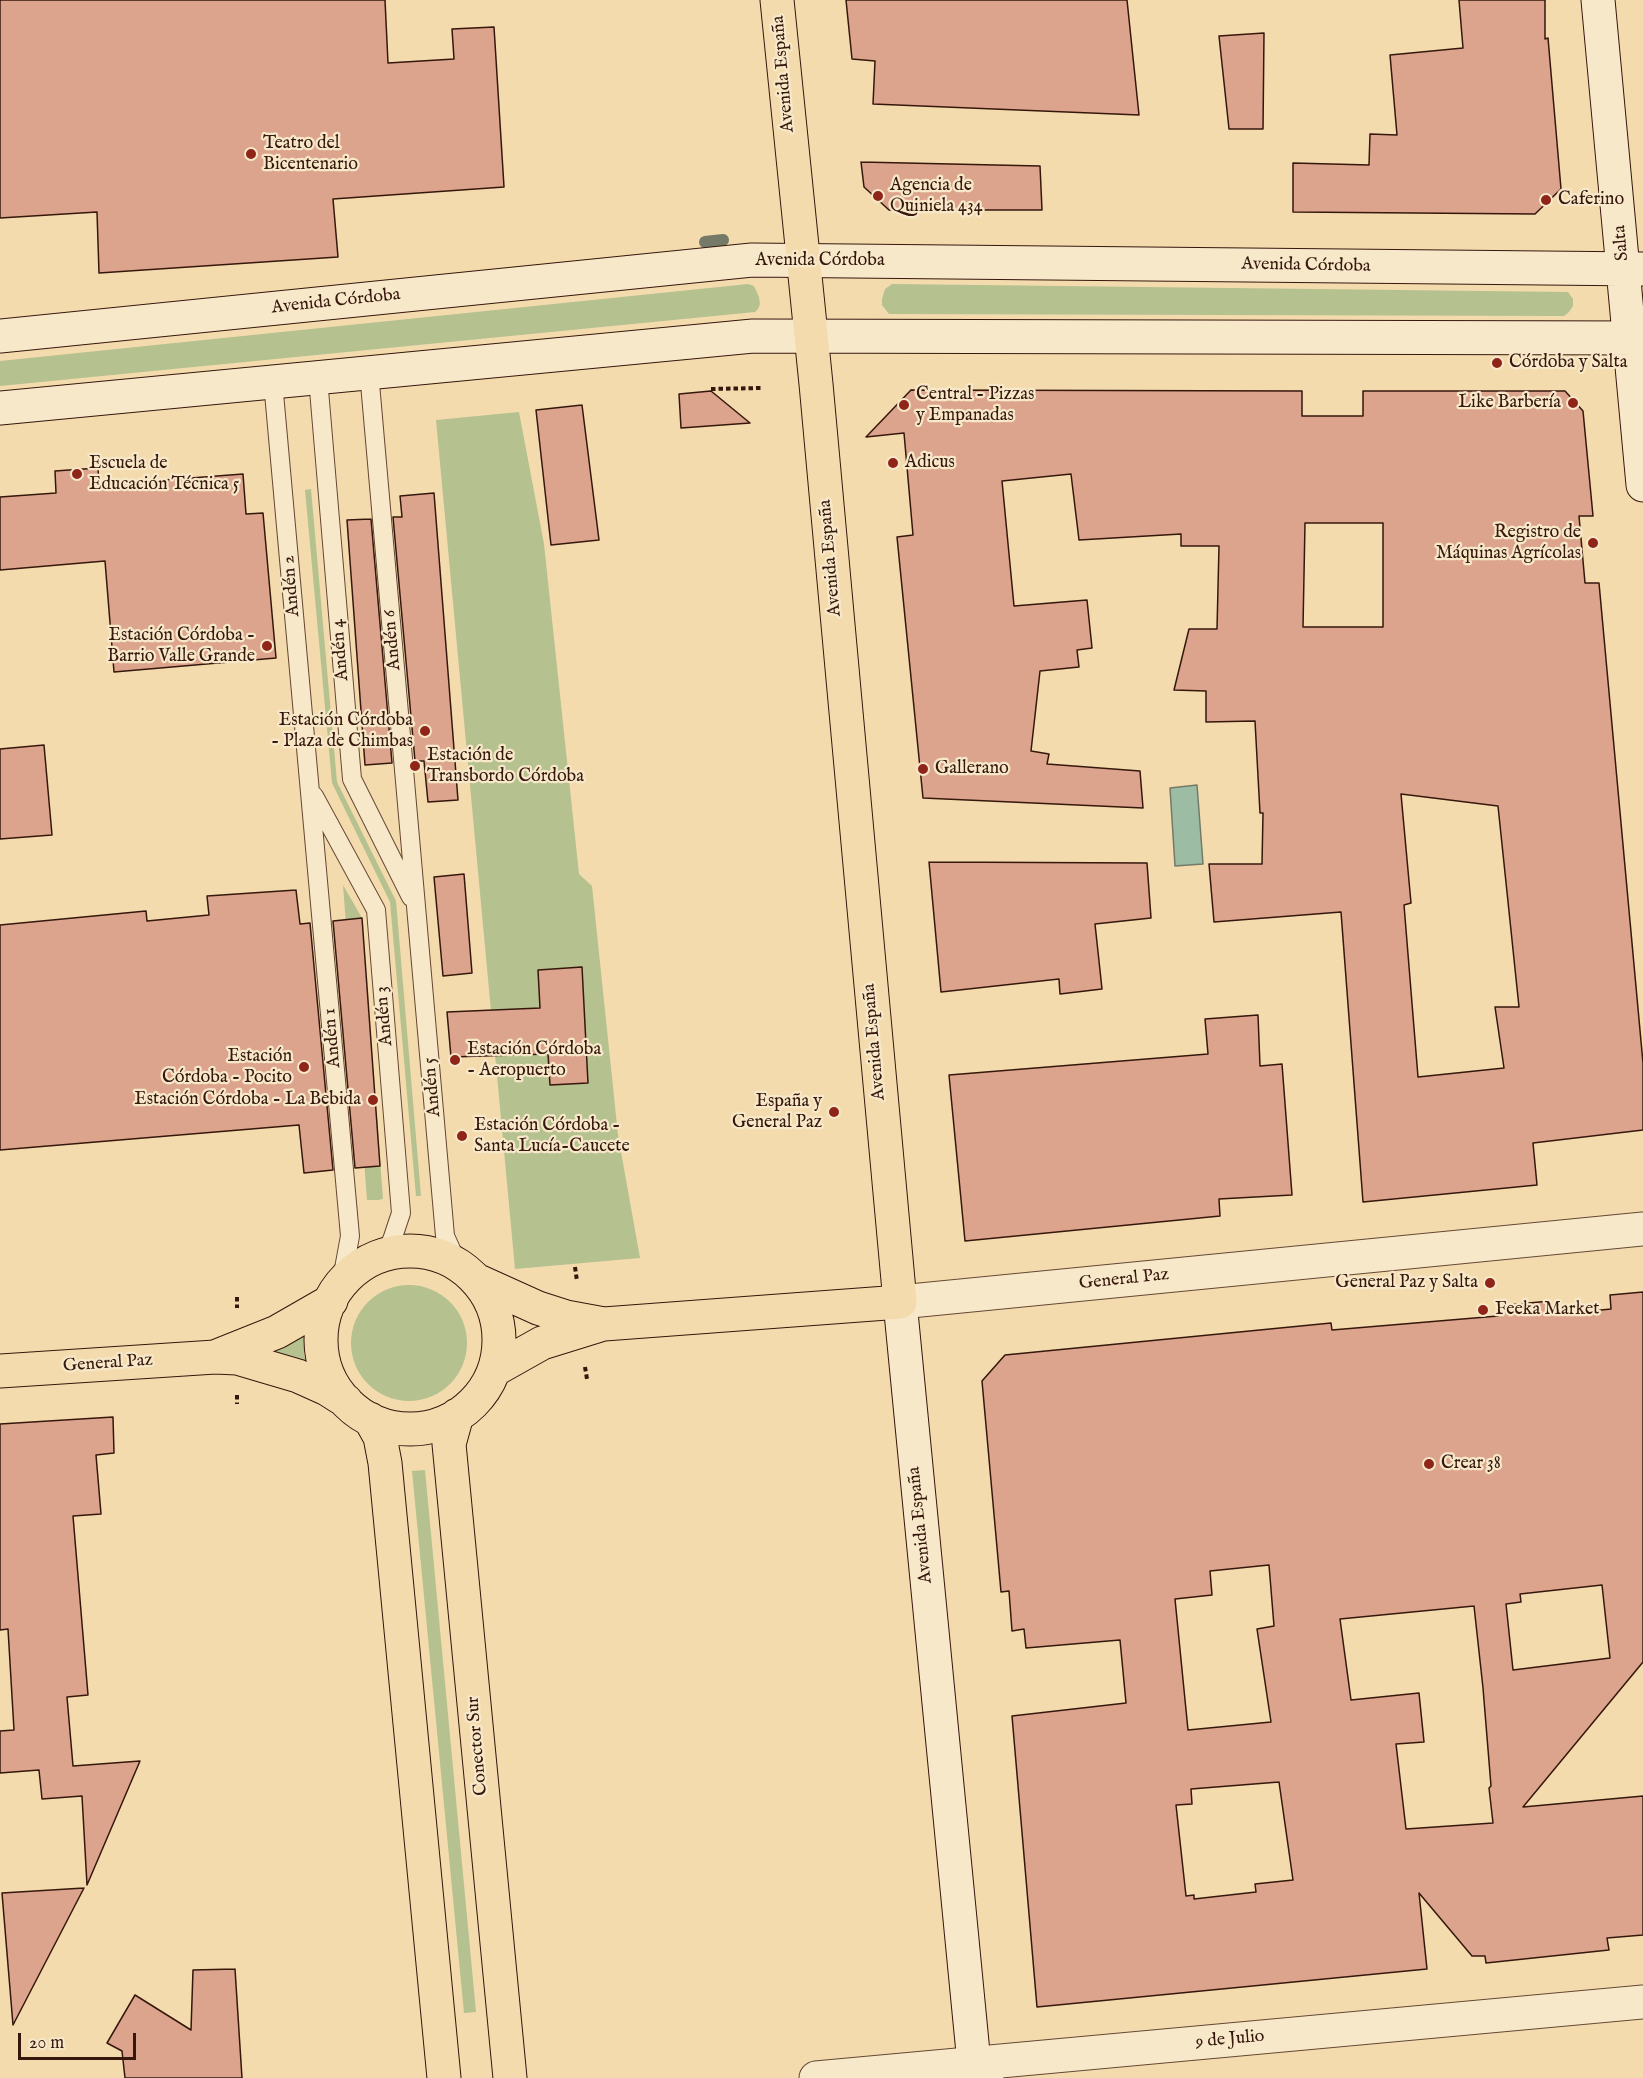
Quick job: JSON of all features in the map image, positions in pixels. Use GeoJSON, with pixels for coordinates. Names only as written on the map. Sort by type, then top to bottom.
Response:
{"type":"FeatureCollection","features":[{"type":"Feature","properties":{"kind":"main road","name":"Avenida España"},"geometry":{"type":"LineString","coordinates":[[777,0],[900,1302],[978,2073]]}},
{"type":"Feature","properties":{"kind":"main road","name":"Salta"},"geometry":{"type":"LineString","coordinates":[[1598,0],[1634,269],[1643,485]]}},
{"type":"Feature","properties":{"kind":"main road","name":"Avenida Córdoba"},"geometry":{"type":"LineString","coordinates":[[0,336],[752,260],[1634,269]]}},
{"type":"Feature","properties":{"kind":"main road"},"geometry":{"type":"LineString","coordinates":[[0,408],[753,336],[1637,338]]}},
{"type":"Feature","properties":{"kind":"main road","name":"General Paz"},"geometry":{"type":"LineString","coordinates":[[494,1370],[542,1343],[604,1324],[900,1302],[1643,1229]]}},
{"type":"Feature","properties":{"kind":"main road"},"geometry":{"type":"LineString","coordinates":[[359,1411],[392,1426],[412,1428],[433,1426],[466,1409],[483,1391],[494,1370],[499,1353],[499,1333],[495,1313],[487,1294],[467,1273],[439,1256],[419,1251],[398,1252],[383,1256],[360,1266],[336,1293],[324,1316],[322,1336],[323,1357],[330,1376],[340,1394],[359,1411],[380,1437],[384,1456],[444,2078]]}},
{"type":"Feature","properties":{"kind":"main road","name":"General Paz"},"geometry":{"type":"LineString","coordinates":[[467,1273],[538,1308],[566,1317],[604,1324]]}},
{"type":"Feature","properties":{"kind":"main road","name":"General Paz"},"geometry":{"type":"LineString","coordinates":[[215,1357],[277,1332],[336,1293]]}},
{"type":"Feature","properties":{"kind":"main road","name":"General Paz"},"geometry":{"type":"LineString","coordinates":[[0,1371],[215,1357],[237,1358],[298,1376],[327,1389],[359,1411]]}},
{"type":"Feature","properties":{"kind":"main road","name":"Conector Sur"},"geometry":{"type":"LineString","coordinates":[[457,1415],[450,1436],[450,1450],[510,2078]]}},
{"type":"Feature","properties":{"kind":"main road","name":"9 de Julio"},"geometry":{"type":"LineString","coordinates":[[816,2078],[978,2073],[1643,2002]]}},
{"type":"Feature","properties":{"kind":"lane","name":"Andén 6"},"geometry":{"type":"LineString","coordinates":[[369,372],[416,907]]}},
{"type":"Feature","properties":{"kind":"lane","name":"Andén 4"},"geometry":{"type":"LineString","coordinates":[[318,378],[352,778],[416,907]]}},
{"type":"Feature","properties":{"kind":"lane","name":"Andén 2"},"geometry":{"type":"LineString","coordinates":[[273,382],[310,790]]}},
{"type":"Feature","properties":{"kind":"lane","name":"Andén 3"},"geometry":{"type":"LineString","coordinates":[[310,790],[376,910],[401,1213],[383,1256]]}},
{"type":"Feature","properties":{"kind":"lane","name":"Andén 1"},"geometry":{"type":"LineString","coordinates":[[310,790],[350,1236],[336,1293]]}},
{"type":"Feature","properties":{"kind":"lane","name":"Andén 5"},"geometry":{"type":"LineString","coordinates":[[416,907],[445,1236],[467,1273]]}},
{"type":"Feature","properties":{"kind":"path"},"geometry":{"type":"LineString","coordinates":[[711,389],[762,388]]}},
{"type":"Feature","properties":{"kind":"shaded area"},"geometry":{"type":"Polygon","coordinates":[[[748,284],[754,286],[759,297],[760,304],[755,312],[0,386],[0,361],[748,284]]]}},
{"type":"Feature","properties":{"kind":"shaded area"},"geometry":{"type":"Polygon","coordinates":[[[892,284],[1568,292],[1573,299],[1573,306],[1564,316],[889,314],[882,305],[882,299],[885,289],[892,284]]]}},
{"type":"Feature","properties":{"kind":"shaded area"},"geometry":{"type":"Polygon","coordinates":[[[519,412],[544,544],[579,874],[592,886],[618,1135],[640,1258],[515,1269],[436,420],[519,412]]]}},
{"type":"Feature","properties":{"kind":"shaded area"},"geometry":{"type":"Polygon","coordinates":[[[311,489],[337,782],[396,901],[421,1196],[416,1196],[390,902],[332,783],[305,490],[311,489]]]}},
{"type":"Feature","properties":{"kind":"shaded area"},"geometry":{"type":"Polygon","coordinates":[[[1197,785],[1203,864],[1175,866],[1170,788],[1197,785]]]}},
{"type":"Feature","properties":{"kind":"shaded area"},"geometry":{"type":"Polygon","coordinates":[[[343,885],[362,918],[383,1199],[378,1200],[367,1200],[343,885]]]}},
{"type":"Feature","properties":{"kind":"shaded area"},"geometry":{"type":"Polygon","coordinates":[[[409,1285],[431,1289],[450,1302],[463,1321],[467,1343],[463,1365],[450,1384],[431,1397],[409,1401],[387,1397],[368,1384],[355,1365],[351,1343],[355,1321],[368,1302],[387,1289],[409,1285]]]}},
{"type":"Feature","properties":{"kind":"shaded area"},"geometry":{"type":"Polygon","coordinates":[[[305,1332],[304,1354],[308,1370],[259,1351],[305,1332]]]}},
{"type":"Feature","properties":{"kind":"shaded area"},"geometry":{"type":"Polygon","coordinates":[[[425,1470],[476,2012],[464,2013],[412,1471],[425,1470]]]}},
{"type":"Feature","properties":{"kind":"building","name":"Teatro del Bicentenario"},"geometry":{"type":"Polygon","coordinates":[[[0,0],[385,0],[388,63],[454,59],[452,29],[494,27],[504,187],[333,199],[338,257],[99,273],[97,212],[0,218],[0,0]]]}},
{"type":"Feature","properties":{"kind":"building"},"geometry":{"type":"Polygon","coordinates":[[[846,0],[1127,0],[1139,115],[873,104],[875,61],[852,59],[846,0]]]}},
{"type":"Feature","properties":{"kind":"building"},"geometry":{"type":"Polygon","coordinates":[[[1459,0],[1545,0],[1545,39],[1548,38],[1561,189],[1535,214],[1293,212],[1293,163],[1369,165],[1370,134],[1397,135],[1390,55],[1463,48],[1459,0]]]}},
{"type":"Feature","properties":{"kind":"building"},"geometry":{"type":"Polygon","coordinates":[[[1264,33],[1263,129],[1229,129],[1219,36],[1264,33]]]}},
{"type":"Feature","properties":{"kind":"building"},"geometry":{"type":"Polygon","coordinates":[[[861,162],[1040,166],[1042,210],[889,210],[864,187],[861,162]]]}},
{"type":"Feature","properties":{"kind":"building"},"geometry":{"type":"Polygon","coordinates":[[[911,390],[1302,391],[1302,416],[1363,416],[1363,391],[1565,391],[1583,411],[1593,516],[1579,516],[1585,583],[1599,583],[1643,1063],[1643,1130],[1533,1143],[1537,1185],[1363,1202],[1341,912],[1214,922],[1209,864],[1262,864],[1263,813],[1260,813],[1255,721],[1206,722],[1206,691],[1174,690],[1189,629],[1217,629],[1219,546],[1181,546],[1181,534],[1079,540],[1071,474],[1002,481],[1014,606],[1087,600],[1092,648],[1077,650],[1079,667],[1040,671],[1031,751],[1049,754],[1047,764],[1140,771],[1143,808],[923,798],[897,537],[913,535],[904,433],[866,437],[911,390]],[[1305,523],[1303,627],[1383,627],[1383,523],[1305,523]],[[1401,794],[1411,903],[1404,905],[1418,1077],[1504,1068],[1495,1007],[1519,1007],[1498,806],[1401,794]]]}},
{"type":"Feature","properties":{"kind":"building"},"geometry":{"type":"Polygon","coordinates":[[[711,391],[750,423],[681,428],[679,394],[711,391]]]}},
{"type":"Feature","properties":{"kind":"building"},"geometry":{"type":"Polygon","coordinates":[[[582,405],[599,540],[551,545],[536,410],[582,405]]]}},
{"type":"Feature","properties":{"kind":"building"},"geometry":{"type":"Polygon","coordinates":[[[98,468],[99,485],[243,474],[246,514],[263,513],[276,658],[114,672],[105,561],[0,570],[0,497],[56,493],[55,471],[98,468]]]}},
{"type":"Feature","properties":{"kind":"building"},"geometry":{"type":"Polygon","coordinates":[[[434,493],[458,800],[428,802],[424,761],[415,761],[393,517],[402,517],[400,496],[434,493]]]}},
{"type":"Feature","properties":{"kind":"building"},"geometry":{"type":"Polygon","coordinates":[[[371,519],[392,763],[365,765],[347,520],[371,519]]]}},
{"type":"Feature","properties":{"kind":"building"},"geometry":{"type":"Polygon","coordinates":[[[44,745],[52,835],[0,839],[0,749],[44,745]]]}},
{"type":"Feature","properties":{"kind":"building"},"geometry":{"type":"Polygon","coordinates":[[[929,862],[1147,863],[1151,918],[1095,924],[1102,989],[1060,994],[1059,979],[941,992],[929,862]]]}},
{"type":"Feature","properties":{"kind":"building"},"geometry":{"type":"Polygon","coordinates":[[[464,874],[472,973],[443,976],[434,877],[464,874]]]}},
{"type":"Feature","properties":{"kind":"building"},"geometry":{"type":"Polygon","coordinates":[[[296,890],[300,924],[310,923],[333,1170],[304,1173],[299,1125],[0,1150],[0,925],[146,911],[147,921],[209,915],[207,896],[296,890]]]}},
{"type":"Feature","properties":{"kind":"building"},"geometry":{"type":"Polygon","coordinates":[[[362,918],[380,1166],[355,1168],[333,921],[362,918]]]}},
{"type":"Feature","properties":{"kind":"building"},"geometry":{"type":"Polygon","coordinates":[[[582,967],[588,1083],[550,1085],[548,1054],[451,1057],[447,1012],[540,1008],[538,970],[582,967]]]}},
{"type":"Feature","properties":{"kind":"building"},"geometry":{"type":"Polygon","coordinates":[[[1258,1015],[1260,1066],[1282,1064],[1292,1195],[1219,1199],[1220,1216],[965,1241],[949,1075],[1208,1054],[1205,1019],[1258,1015]]]}},
{"type":"Feature","properties":{"kind":"building"},"geometry":{"type":"Polygon","coordinates":[[[1643,1292],[1643,1662],[1523,1807],[1643,1796],[1643,1935],[1607,1938],[1609,1950],[1486,1963],[1485,1956],[1472,1956],[1419,1893],[1427,1969],[1037,2007],[1012,1716],[1126,1703],[1120,1640],[1026,1648],[1024,1629],[1012,1631],[1009,1591],[1001,1592],[982,1381],[1005,1355],[1331,1323],[1332,1330],[1498,1316],[1497,1306],[1550,1301],[1551,1315],[1611,1309],[1610,1295],[1643,1292]],[[1269,1565],[1210,1571],[1212,1595],[1175,1599],[1188,1730],[1271,1722],[1257,1629],[1274,1626],[1269,1565]],[[1602,1585],[1520,1594],[1521,1602],[1506,1604],[1513,1670],[1610,1658],[1602,1585]],[[1474,1606],[1340,1619],[1351,1700],[1419,1693],[1424,1742],[1396,1744],[1406,1829],[1493,1823],[1483,1688],[1474,1606]],[[1279,1782],[1191,1789],[1192,1804],[1176,1805],[1186,1896],[1194,1895],[1194,1899],[1256,1892],[1255,1884],[1293,1880],[1279,1782]]]}},
{"type":"Feature","properties":{"kind":"building"},"geometry":{"type":"Polygon","coordinates":[[[113,1417],[114,1453],[96,1455],[101,1514],[73,1516],[88,1695],[67,1697],[73,1766],[140,1761],[87,1885],[82,1796],[42,1799],[39,1770],[0,1773],[0,1731],[14,1730],[8,1629],[0,1630],[0,1424],[113,1417]]]}},
{"type":"Feature","properties":{"kind":"building"},"geometry":{"type":"Polygon","coordinates":[[[84,1888],[13,2025],[2,1893],[84,1888]]]}},
{"type":"Feature","properties":{"kind":"building"},"geometry":{"type":"Polygon","coordinates":[[[235,1969],[242,2078],[125,2078],[122,2051],[107,2043],[135,1995],[191,2030],[193,1970],[235,1969]]]}},
{"type":"Feature","properties":{"kind":"waterway"},"geometry":{"type":"LineString","coordinates":[[705,242],[723,240]]}},
{"type":"Feature","properties":{"kind":"place","name":"Teatro del Bicentenario"},"geometry":{"type":"Point","coordinates":[251,154]}},
{"type":"Feature","properties":{"kind":"place","name":"Agencia de Quiniela 434"},"geometry":{"type":"Point","coordinates":[878,196]}},
{"type":"Feature","properties":{"kind":"place","name":"Caferino"},"geometry":{"type":"Point","coordinates":[1546,200]}},
{"type":"Feature","properties":{"kind":"place","name":"Córdoba y Salta"},"geometry":{"type":"Point","coordinates":[1497,363]}},
{"type":"Feature","properties":{"kind":"place","name":"Like Barbería"},"geometry":{"type":"Point","coordinates":[1573,403]}},
{"type":"Feature","properties":{"kind":"place","name":"Central - Pizzas y Empanadas"},"geometry":{"type":"Point","coordinates":[904,405]}},
{"type":"Feature","properties":{"kind":"place","name":"Adicus"},"geometry":{"type":"Point","coordinates":[893,463]}},
{"type":"Feature","properties":{"kind":"place","name":"Escuela de Educación Técnica 5"},"geometry":{"type":"Point","coordinates":[77,474]}},
{"type":"Feature","properties":{"kind":"place","name":"Registro de Máquinas Agrícolas"},"geometry":{"type":"Point","coordinates":[1593,543]}},
{"type":"Feature","properties":{"kind":"place","name":"Estación Córdoba - Barrio Valle Grande"},"geometry":{"type":"Point","coordinates":[267,646]}},
{"type":"Feature","properties":{"kind":"place","name":"Estación Córdoba - Plaza de Chimbas"},"geometry":{"type":"Point","coordinates":[425,731]}},
{"type":"Feature","properties":{"kind":"place","name":"Estación de Transbordo Córdoba"},"geometry":{"type":"Point","coordinates":[415,766]}},
{"type":"Feature","properties":{"kind":"place","name":"Gallerano"},"geometry":{"type":"Point","coordinates":[923,769]}},
{"type":"Feature","properties":{"kind":"place","name":"Estación Córdoba - Aeropuerto"},"geometry":{"type":"Point","coordinates":[455,1060]}},
{"type":"Feature","properties":{"kind":"place","name":"Estación Córdoba - Pocito"},"geometry":{"type":"Point","coordinates":[304,1067]}},
{"type":"Feature","properties":{"kind":"place","name":"Estación Córdoba - La Bebida"},"geometry":{"type":"Point","coordinates":[373,1100]}},
{"type":"Feature","properties":{"kind":"place","name":"España y General Paz"},"geometry":{"type":"Point","coordinates":[834,1112]}},
{"type":"Feature","properties":{"kind":"place","name":"Estación Córdoba - Santa Lucía-Caucete"},"geometry":{"type":"Point","coordinates":[462,1136]}},
{"type":"Feature","properties":{"kind":"place","name":"General Paz y Salta"},"geometry":{"type":"Point","coordinates":[1490,1283]}},
{"type":"Feature","properties":{"kind":"place","name":"Feeka Market"},"geometry":{"type":"Point","coordinates":[1483,1310]}},
{"type":"Feature","properties":{"kind":"place","name":"Crear 38"},"geometry":{"type":"Point","coordinates":[1429,1464]}}]}
